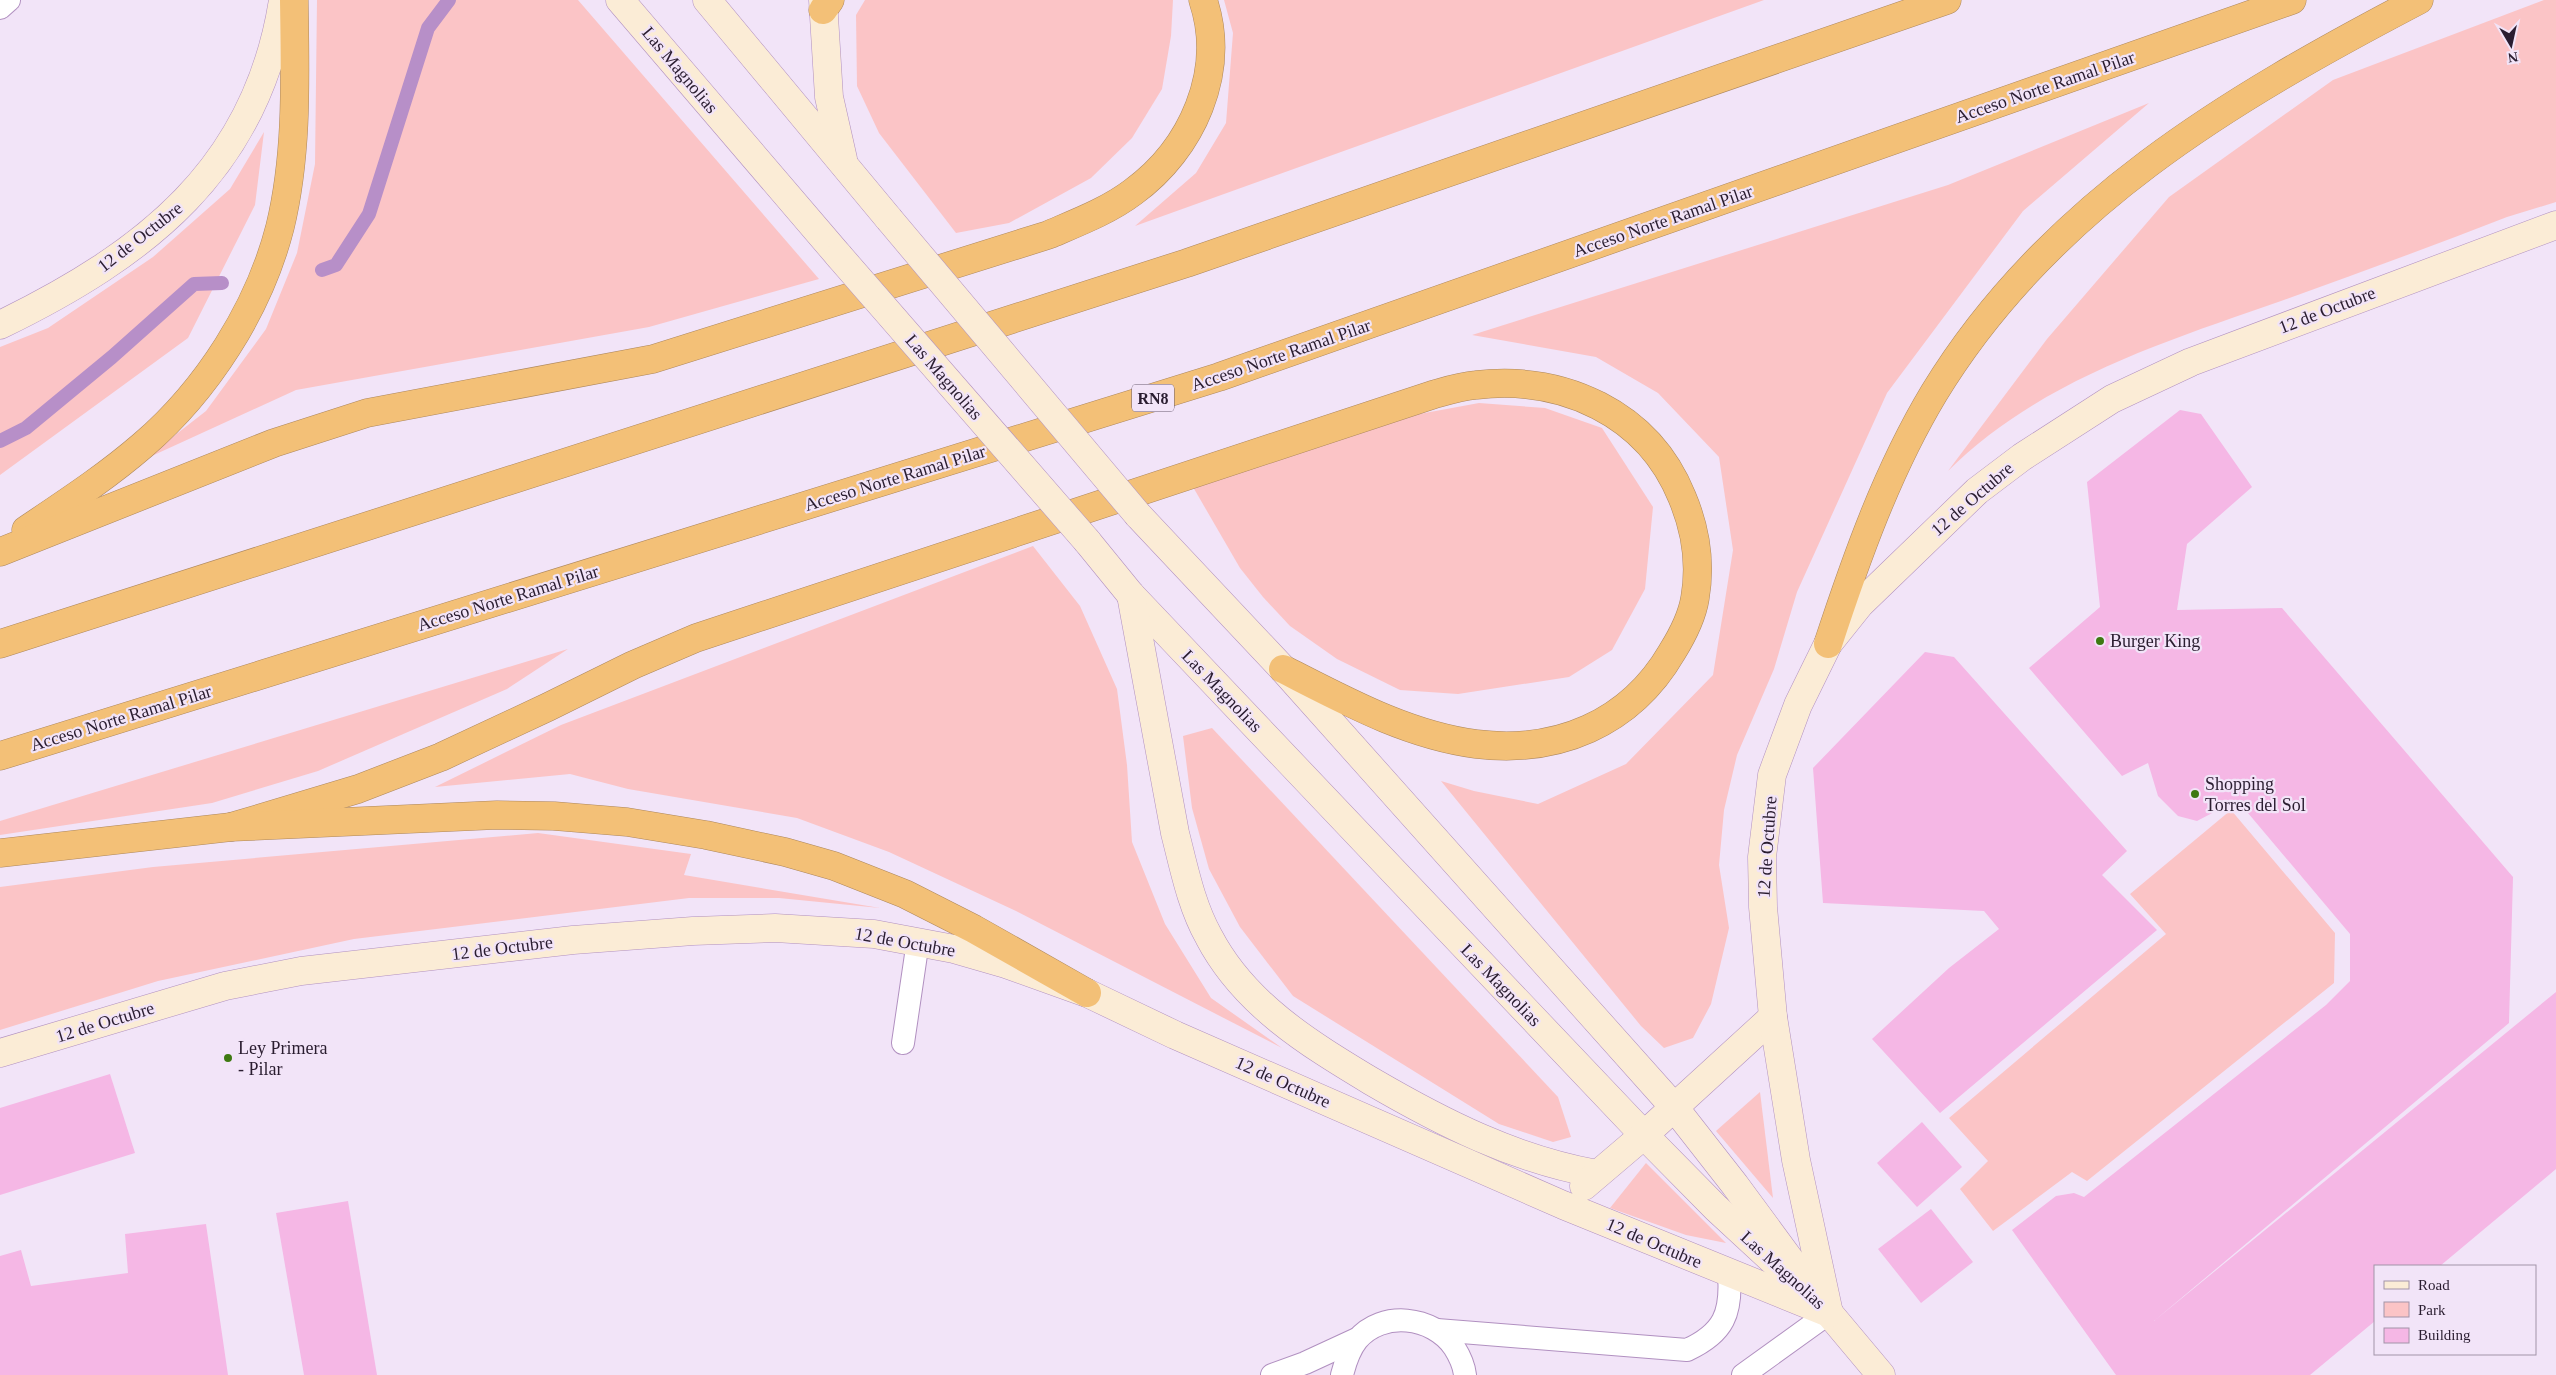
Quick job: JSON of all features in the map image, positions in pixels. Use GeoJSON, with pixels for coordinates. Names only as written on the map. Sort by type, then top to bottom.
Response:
{"type":"FeatureCollection","features":[{"type":"Feature","properties":{"kind":"highway"},"geometry":{"type":"LineString","coordinates":[[0,550],[96,483],[144,444],[171,418],[194,390],[244,318],[272,256],[288,180],[295,92],[294,0]]}},
{"type":"Feature","properties":{"kind":"highway"},"geometry":{"type":"LineString","coordinates":[[0,550],[274,443],[358,416],[411,403],[653,359],[1048,235],[1082,221],[1132,193],[1150,178],[1168,160],[1193,123],[1208,76],[1210,54],[1211,32],[1203,0]]}},
{"type":"Feature","properties":{"kind":"highway"},"geometry":{"type":"LineString","coordinates":[[0,644],[1187,263],[1946,0]]}},
{"type":"Feature","properties":{"kind":"highway","name":"Acceso Norte Ramal Pilar"},"geometry":{"type":"LineString","coordinates":[[0,756],[1219,377],[2292,0]]}},
{"type":"Feature","properties":{"kind":"highway"},"geometry":{"type":"LineString","coordinates":[[1828,644],[1857,556],[1905,447],[1933,395],[1961,350],[1997,305],[2037,260],[2072,225],[2122,182],[2204,123],[2316,54],[2419,0]]}},
{"type":"Feature","properties":{"kind":"highway"},"geometry":{"type":"LineString","coordinates":[[231,827],[358,788],[441,756],[548,707],[633,664],[696,638],[1432,394],[1474,385],[1504,383],[1562,391],[1587,400],[1628,422],[1646,440],[1676,482],[1694,530],[1697,554],[1695,600],[1688,622],[1664,666],[1647,686],[1614,716],[1589,730],[1563,739],[1506,746],[1445,738],[1363,709],[1283,669]]}},
{"type":"Feature","properties":{"kind":"highway"},"geometry":{"type":"LineString","coordinates":[[0,853],[231,827],[497,814],[554,816],[618,822],[706,835],[786,852],[834,866],[905,894],[974,929],[1087,993]]}},
{"type":"Feature","properties":{"kind":"street","name":"12 de Octubre"},"geometry":{"type":"LineString","coordinates":[[0,325],[82,282],[124,254],[156,229],[212,172],[230,145],[252,103],[269,56],[283,0]]}},
{"type":"Feature","properties":{"kind":"street","name":"Las Magnolias"},"geometry":{"type":"LineString","coordinates":[[620,0],[839,256],[1087,541],[1131,595],[1644,1135],[1716,1208],[1829,1313]]}},
{"type":"Feature","properties":{"kind":"street","name":"Las Magnolias"},"geometry":{"type":"LineString","coordinates":[[707,0],[1138,515],[1283,669],[1674,1108],[1735,1185],[1829,1313]]}},
{"type":"Feature","properties":{"kind":"street"},"geometry":{"type":"LineString","coordinates":[[825,3],[829,97],[844,165]]}},
{"type":"Feature","properties":{"kind":"street","name":"12 de Octubre"},"geometry":{"type":"LineString","coordinates":[[1829,1313],[1796,1160],[1772,1017],[1763,907],[1762,857],[1772,775],[1798,705],[1828,644],[1860,604],[1977,492],[2022,457],[2112,399],[2191,362],[2556,225]]}},
{"type":"Feature","properties":{"kind":"street"},"geometry":{"type":"LineString","coordinates":[[1131,595],[1175,833],[1194,904],[1208,937],[1247,991],[1298,1035],[1428,1114],[1500,1148],[1557,1167],[1597,1174]]}},
{"type":"Feature","properties":{"kind":"street","name":"12 de Octubre"},"geometry":{"type":"LineString","coordinates":[[0,1054],[225,986],[301,971],[573,940],[693,931],[775,928],[874,934],[918,941],[1006,964],[1087,993],[1175,1036],[1563,1205],[1829,1313]]}},
{"type":"Feature","properties":{"kind":"street"},"geometry":{"type":"LineString","coordinates":[[1563,1205],[1644,1135],[1772,1017]]}},
{"type":"Feature","properties":{"kind":"street"},"geometry":{"type":"LineString","coordinates":[[1829,1313],[1881,1375]]}},
{"type":"Feature","properties":{"kind":"lane"},"geometry":{"type":"LineString","coordinates":[[0,8],[9,0]]}},
{"type":"Feature","properties":{"kind":"lane"},"geometry":{"type":"LineString","coordinates":[[904,1043],[918,941]]}},
{"type":"Feature","properties":{"kind":"lane"},"geometry":{"type":"LineString","coordinates":[[1438,1330],[1687,1350],[1704,1342],[1723,1324],[1730,1298],[1729,1274]]}},
{"type":"Feature","properties":{"kind":"lane"},"geometry":{"type":"LineString","coordinates":[[1744,1375],[1829,1313]]}},
{"type":"Feature","properties":{"kind":"lane"},"geometry":{"type":"LineString","coordinates":[[1272,1375],[1305,1363],[1358,1339],[1382,1323],[1396,1320],[1425,1324],[1438,1330],[1450,1341],[1459,1355],[1464,1375]]}},
{"type":"Feature","properties":{"kind":"lane"},"geometry":{"type":"LineString","coordinates":[[1342,1375],[1347,1358],[1358,1339]]}},
{"type":"Feature","properties":{"kind":"green space"},"geometry":{"type":"Polygon","coordinates":[[[317,0],[578,0],[819,279],[649,327],[296,390],[143,460],[206,411],[266,329],[297,253],[315,164],[317,0]]]}},
{"type":"Feature","properties":{"kind":"green space"},"geometry":{"type":"Polygon","coordinates":[[[865,0],[1173,0],[1171,36],[1162,89],[1132,138],[1091,178],[1009,223],[956,233],[879,133],[857,86],[856,15],[865,0]]]}},
{"type":"Feature","properties":{"kind":"green space"},"geometry":{"type":"Polygon","coordinates":[[[1224,0],[1764,0],[1135,226],[1196,173],[1226,123],[1233,33],[1224,0]]]}},
{"type":"Feature","properties":{"kind":"green space"},"geometry":{"type":"Polygon","coordinates":[[[2544,0],[2556,0],[2556,202],[2507,217],[2192,332],[2104,368],[2062,388],[2022,412],[1983,440],[1948,471],[2047,339],[2169,197],[2333,80],[2544,0]]]}},
{"type":"Feature","properties":{"kind":"green space"},"geometry":{"type":"Polygon","coordinates":[[[2149,103],[2023,211],[1887,393],[1797,592],[1774,669],[1737,755],[1724,810],[1719,865],[1729,928],[1711,1004],[1693,1038],[1664,1048],[1641,1026],[1441,781],[1474,791],[1538,804],[1626,764],[1713,675],[1733,550],[1719,457],[1658,393],[1596,357],[1472,335],[1948,185],[2149,103]]]}},
{"type":"Feature","properties":{"kind":"green space"},"geometry":{"type":"Polygon","coordinates":[[[264,132],[255,205],[188,338],[0,475],[0,347],[48,328],[153,257],[230,189],[264,132]]]}},
{"type":"Feature","properties":{"kind":"green space"},"geometry":{"type":"Polygon","coordinates":[[[1479,403],[1545,408],[1602,428],[1653,507],[1645,589],[1612,650],[1569,677],[1458,694],[1400,690],[1337,659],[1290,626],[1263,597],[1240,568],[1193,487],[1376,422],[1479,403]]]}},
{"type":"Feature","properties":{"kind":"green space"},"geometry":{"type":"Polygon","coordinates":[[[1033,546],[1080,606],[1117,689],[1127,765],[1132,842],[1165,924],[1211,998],[1282,1048],[1016,911],[889,852],[797,818],[628,789],[570,774],[435,787],[561,725],[1033,546]]]}},
{"type":"Feature","properties":{"kind":"green space"},"geometry":{"type":"Polygon","coordinates":[[[568,649],[507,689],[318,771],[212,803],[0,835],[0,821],[568,649]]]}},
{"type":"Feature","properties":{"kind":"green space"},"geometry":{"type":"Polygon","coordinates":[[[1212,728],[1558,1097],[1571,1137],[1553,1142],[1499,1124],[1293,996],[1240,927],[1209,869],[1192,808],[1183,736],[1212,728]]]}},
{"type":"Feature","properties":{"kind":"green space"},"geometry":{"type":"Polygon","coordinates":[[[2231,810],[2335,933],[2334,983],[2087,1181],[2072,1172],[1993,1231],[1960,1189],[1988,1161],[1949,1118],[2166,934],[2130,894],[2231,810]]]}},
{"type":"Feature","properties":{"kind":"green space"},"geometry":{"type":"Polygon","coordinates":[[[538,833],[691,854],[684,875],[880,908],[779,898],[689,898],[354,939],[158,981],[0,1030],[0,887],[153,867],[538,833]]]}},
{"type":"Feature","properties":{"kind":"green space"},"geometry":{"type":"Polygon","coordinates":[[[1760,1092],[1773,1198],[1716,1131],[1760,1092]]]}},
{"type":"Feature","properties":{"kind":"green space"},"geometry":{"type":"Polygon","coordinates":[[[1646,1163],[1726,1243],[1686,1235],[1610,1208],[1646,1163]]]}},
{"type":"Feature","properties":{"kind":"building"},"geometry":{"type":"Polygon","coordinates":[[[2180,410],[2201,414],[2252,487],[2187,544],[2177,610],[2282,608],[2513,877],[2509,1023],[2154,1321],[2556,992],[2556,1169],[2441,1265],[2374,1265],[2374,1322],[2310,1375],[2116,1375],[2012,1230],[2056,1196],[2074,1193],[2084,1197],[2326,1005],[2350,981],[2350,934],[2237,800],[2197,821],[2178,816],[2158,796],[2148,763],[2122,776],[2029,668],[2100,607],[2087,482],[2180,410]]]}},
{"type":"Feature","properties":{"kind":"building"},"geometry":{"type":"Polygon","coordinates":[[[1925,652],[1954,657],[2127,851],[2102,875],[2157,930],[1940,1113],[1872,1039],[1949,968],[1999,929],[1984,911],[1823,903],[1813,768],[1925,652]]]}},
{"type":"Feature","properties":{"kind":"building"},"geometry":{"type":"Polygon","coordinates":[[[110,1074],[135,1153],[0,1195],[0,1108],[110,1074]]]}},
{"type":"Feature","properties":{"kind":"building"},"geometry":{"type":"Polygon","coordinates":[[[1922,1122],[1962,1167],[1917,1207],[1877,1163],[1922,1122]]]}},
{"type":"Feature","properties":{"kind":"building"},"geometry":{"type":"Polygon","coordinates":[[[348,1201],[377,1375],[304,1375],[276,1213],[348,1201]]]}},
{"type":"Feature","properties":{"kind":"building"},"geometry":{"type":"Polygon","coordinates":[[[1931,1209],[1973,1262],[1921,1303],[1878,1249],[1931,1209]]]}},
{"type":"Feature","properties":{"kind":"building"},"geometry":{"type":"Polygon","coordinates":[[[206,1224],[228,1375],[0,1375],[0,1256],[21,1250],[31,1286],[128,1273],[125,1234],[206,1224]]]}},
{"type":"Feature","properties":{"kind":"waterway"},"geometry":{"type":"LineString","coordinates":[[322,270],[336,265],[369,214],[428,28],[449,0]]}},
{"type":"Feature","properties":{"kind":"waterway"},"geometry":{"type":"LineString","coordinates":[[0,441],[26,428],[112,357],[194,284],[222,283]]}},
{"type":"Feature","properties":{"kind":"place","name":"Burger King"},"geometry":{"type":"Point","coordinates":[2100,641]}},
{"type":"Feature","properties":{"kind":"place","name":"Shopping Torres del Sol"},"geometry":{"type":"Point","coordinates":[2195,794]}},
{"type":"Feature","properties":{"kind":"place","name":"Ley Primera - Pilar"},"geometry":{"type":"Point","coordinates":[228,1058]}}]}
